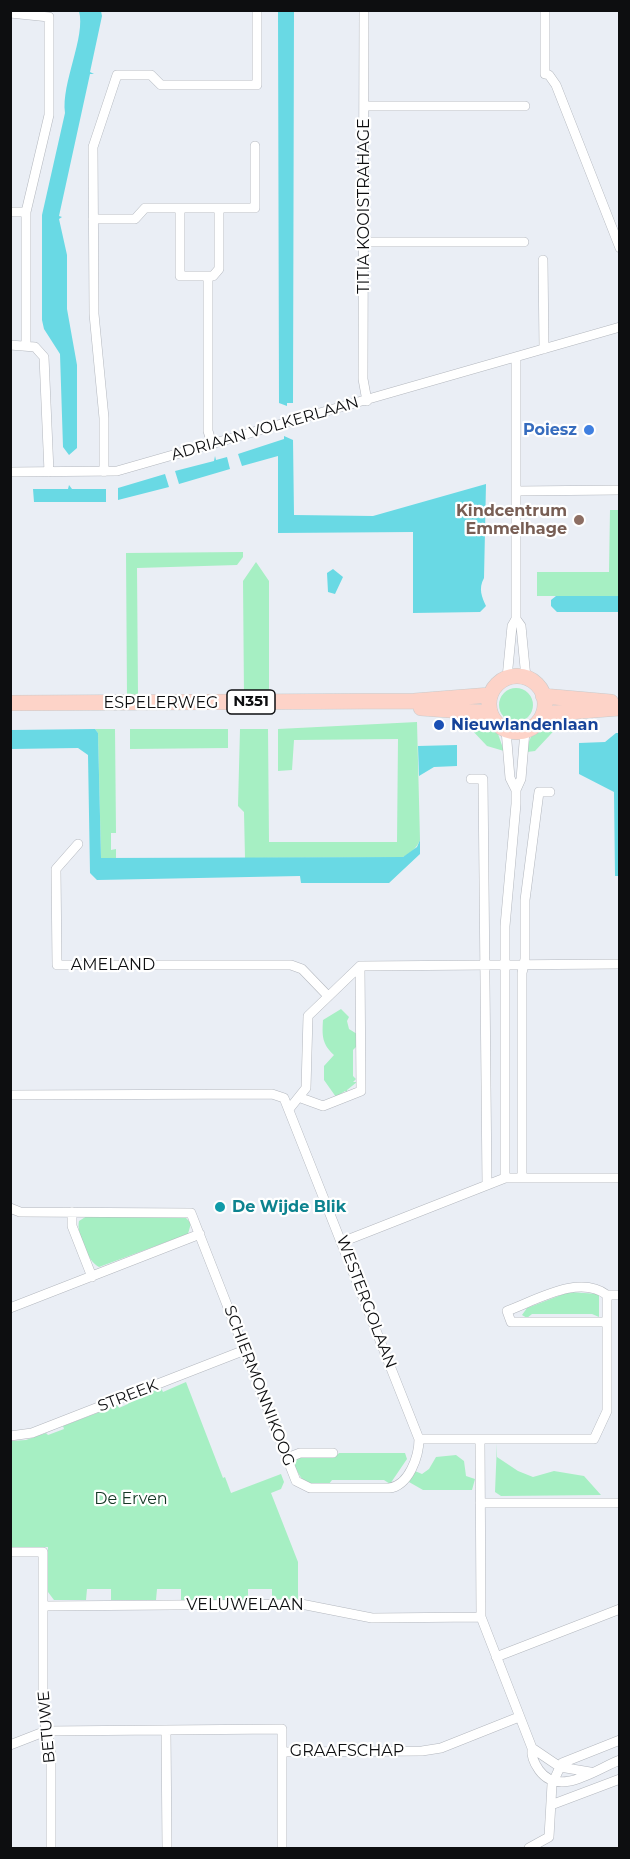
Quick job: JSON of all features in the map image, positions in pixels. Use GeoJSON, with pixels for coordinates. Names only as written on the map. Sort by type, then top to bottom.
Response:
{"type":"FeatureCollection","features":[{"type":"Feature","properties":{"kind":"main road"},"geometry":{"type":"LineString","coordinates":[[507,678],[526,678],[535,684],[543,696],[543,714],[536,725],[525,731],[506,730],[495,723],[490,713],[490,695],[497,685],[507,678]]}},
{"type":"Feature","properties":{"kind":"main road","name":"ESPELERWEG"},"geometry":{"type":"LineString","coordinates":[[10,703],[414,701],[490,695]]}},
{"type":"Feature","properties":{"kind":"main road"},"geometry":{"type":"LineString","coordinates":[[543,696],[620,702]]}},
{"type":"Feature","properties":{"kind":"main road","name":"ESPELERWEG"},"geometry":{"type":"LineString","coordinates":[[10,709],[412,708],[490,713]]}},
{"type":"Feature","properties":{"kind":"main road"},"geometry":{"type":"LineString","coordinates":[[543,714],[620,708]]}},
{"type":"Feature","properties":{"kind":"street"},"geometry":{"type":"LineString","coordinates":[[104,472],[104,418],[94,314],[93,147],[117,75],[151,75],[161,85],[257,85],[257,10]]}},
{"type":"Feature","properties":{"kind":"street","name":"TITIA KOOISTRAHAGE"},"geometry":{"type":"LineString","coordinates":[[364,10],[364,389],[367,400]]}},
{"type":"Feature","properties":{"kind":"street"},"geometry":{"type":"LineString","coordinates":[[545,10],[545,74],[549,75],[556,85],[620,248]]}},
{"type":"Feature","properties":{"kind":"street"},"geometry":{"type":"LineString","coordinates":[[10,13],[49,16],[49,115],[26,212],[26,345]]}},
{"type":"Feature","properties":{"kind":"street"},"geometry":{"type":"LineString","coordinates":[[364,106],[525,106]]}},
{"type":"Feature","properties":{"kind":"street"},"geometry":{"type":"LineString","coordinates":[[93,219],[135,219],[145,208],[255,208],[255,146]]}},
{"type":"Feature","properties":{"kind":"street"},"geometry":{"type":"LineString","coordinates":[[180,209],[180,276],[213,276],[219,269],[219,208]]}},
{"type":"Feature","properties":{"kind":"street"},"geometry":{"type":"LineString","coordinates":[[10,212],[26,212]]}},
{"type":"Feature","properties":{"kind":"street"},"geometry":{"type":"LineString","coordinates":[[363,242],[524,242]]}},
{"type":"Feature","properties":{"kind":"street"},"geometry":{"type":"LineString","coordinates":[[543,260],[544,349]]}},
{"type":"Feature","properties":{"kind":"street"},"geometry":{"type":"LineString","coordinates":[[208,276],[208,431],[212,444]]}},
{"type":"Feature","properties":{"kind":"street","name":"ADRIAAN VOLKERLAAN"},"geometry":{"type":"LineString","coordinates":[[10,472],[117,471],[620,327]]}},
{"type":"Feature","properties":{"kind":"street"},"geometry":{"type":"LineString","coordinates":[[10,345],[26,345],[39,349],[44,357],[49,472]]}},
{"type":"Feature","properties":{"kind":"street"},"geometry":{"type":"LineString","coordinates":[[507,678],[512,626],[516,619],[516,358]]}},
{"type":"Feature","properties":{"kind":"street"},"geometry":{"type":"LineString","coordinates":[[516,491],[620,490]]}},
{"type":"Feature","properties":{"kind":"street"},"geometry":{"type":"LineString","coordinates":[[516,619],[521,626],[526,678]]}},
{"type":"Feature","properties":{"kind":"street"},"geometry":{"type":"LineString","coordinates":[[506,730],[510,778],[516,790]]}},
{"type":"Feature","properties":{"kind":"street"},"geometry":{"type":"LineString","coordinates":[[505,1178],[505,914],[515,835],[516,790],[521,779],[525,731]]}},
{"type":"Feature","properties":{"kind":"street"},"geometry":{"type":"LineString","coordinates":[[471,779],[483,779],[487,1185]]}},
{"type":"Feature","properties":{"kind":"street"},"geometry":{"type":"LineString","coordinates":[[522,1178],[525,900],[538,792],[550,792]]}},
{"type":"Feature","properties":{"kind":"street","name":"AMELAND"},"geometry":{"type":"LineString","coordinates":[[78,844],[56,869],[57,965],[297,967],[328,996]]}},
{"type":"Feature","properties":{"kind":"street"},"geometry":{"type":"LineString","coordinates":[[10,1095],[272,1094],[284,1098],[290,1108],[301,1098],[307,1086],[307,1019],[360,966],[620,964]]}},
{"type":"Feature","properties":{"kind":"street"},"geometry":{"type":"LineString","coordinates":[[301,1098],[320,1106],[361,1091],[360,966]]}},
{"type":"Feature","properties":{"kind":"street","name":"WESTERGOLAAN"},"geometry":{"type":"LineString","coordinates":[[290,1108],[419,1439]]}},
{"type":"Feature","properties":{"kind":"street"},"geometry":{"type":"LineString","coordinates":[[342,1242],[505,1178],[620,1178]]}},
{"type":"Feature","properties":{"kind":"street"},"geometry":{"type":"LineString","coordinates":[[10,1208],[20,1212],[72,1212],[72,1226],[92,1276]]}},
{"type":"Feature","properties":{"kind":"street","name":"SCHIERMONNIKOOG"},"geometry":{"type":"LineString","coordinates":[[72,1212],[189,1212],[200,1234],[295,1479],[304,1487],[393,1488],[404,1480],[419,1455],[419,1439]]}},
{"type":"Feature","properties":{"kind":"street"},"geometry":{"type":"LineString","coordinates":[[10,1308],[200,1234]]}},
{"type":"Feature","properties":{"kind":"street"},"geometry":{"type":"LineString","coordinates":[[608,1322],[512,1322],[507,1311],[568,1288],[597,1288],[608,1295],[620,1295]]}},
{"type":"Feature","properties":{"kind":"street"},"geometry":{"type":"LineString","coordinates":[[419,1439],[594,1438],[612,1411],[608,1295]]}},
{"type":"Feature","properties":{"kind":"street","name":"STREEK"},"geometry":{"type":"LineString","coordinates":[[10,1436],[32,1433],[245,1350]]}},
{"type":"Feature","properties":{"kind":"street"},"geometry":{"type":"LineString","coordinates":[[480,1440],[481,1617],[531,1748],[531,1754],[538,1769],[554,1781],[571,1781],[620,1760]]}},
{"type":"Feature","properties":{"kind":"street"},"geometry":{"type":"LineString","coordinates":[[287,1458],[300,1453],[333,1453]]}},
{"type":"Feature","properties":{"kind":"street"},"geometry":{"type":"LineString","coordinates":[[480,1503],[620,1503]]}},
{"type":"Feature","properties":{"kind":"street","name":"BETUWE"},"geometry":{"type":"LineString","coordinates":[[10,1552],[43,1552],[43,1716],[51,1747],[51,1848]]}},
{"type":"Feature","properties":{"kind":"street","name":"VELUWELAAN"},"geometry":{"type":"LineString","coordinates":[[43,1606],[301,1604],[372,1618],[481,1617]]}},
{"type":"Feature","properties":{"kind":"street"},"geometry":{"type":"LineString","coordinates":[[496,1657],[620,1609]]}},
{"type":"Feature","properties":{"kind":"street","name":"GRAAFSCHAP"},"geometry":{"type":"LineString","coordinates":[[46,1731],[282,1729],[282,1752],[432,1750],[519,1717]]}},
{"type":"Feature","properties":{"kind":"street"},"geometry":{"type":"LineString","coordinates":[[166,1730],[166,1848]]}},
{"type":"Feature","properties":{"kind":"street"},"geometry":{"type":"LineString","coordinates":[[10,1745],[46,1731]]}},
{"type":"Feature","properties":{"kind":"street"},"geometry":{"type":"LineString","coordinates":[[529,1848],[549,1837],[554,1781],[562,1763],[620,1740]]}},
{"type":"Feature","properties":{"kind":"street"},"geometry":{"type":"LineString","coordinates":[[531,1748],[560,1767],[590,1772]]}},
{"type":"Feature","properties":{"kind":"street"},"geometry":{"type":"LineString","coordinates":[[282,1752],[282,1848]]}},
{"type":"Feature","properties":{"kind":"street"},"geometry":{"type":"LineString","coordinates":[[551,1805],[620,1779]]}},
{"type":"Feature","properties":{"kind":"green space"},"geometry":{"type":"Polygon","coordinates":[[[610,510],[619,510],[619,596],[537,596],[537,572],[609,572],[610,510]]]}},
{"type":"Feature","properties":{"kind":"green space"},"geometry":{"type":"Polygon","coordinates":[[[243,552],[243,557],[237,565],[137,568],[138,696],[127,696],[126,553],[243,552]]]}},
{"type":"Feature","properties":{"kind":"green space"},"geometry":{"type":"Polygon","coordinates":[[[256,562],[269,581],[269,696],[244,696],[243,581],[256,562]]]}},
{"type":"Feature","properties":{"kind":"green space"},"geometry":{"type":"Polygon","coordinates":[[[516,688],[528,693],[533,705],[528,717],[516,722],[504,717],[499,705],[504,693],[516,688]]]}},
{"type":"Feature","properties":{"kind":"green space"},"geometry":{"type":"Polygon","coordinates":[[[564,720],[535,751],[527,752],[528,744],[538,728],[550,722],[564,720]]]}},
{"type":"Feature","properties":{"kind":"green space"},"geometry":{"type":"Polygon","coordinates":[[[417,722],[420,840],[411,852],[403,857],[245,858],[244,812],[238,806],[240,729],[268,729],[269,842],[397,842],[398,739],[294,740],[292,770],[278,771],[278,729],[417,722]]]}},
{"type":"Feature","properties":{"kind":"green space"},"geometry":{"type":"Polygon","coordinates":[[[483,722],[497,731],[504,751],[487,746],[468,723],[483,722]]]}},
{"type":"Feature","properties":{"kind":"green space"},"geometry":{"type":"Polygon","coordinates":[[[95,729],[115,729],[116,833],[111,833],[111,850],[116,849],[116,859],[101,858],[98,733],[95,729]]]}},
{"type":"Feature","properties":{"kind":"green space"},"geometry":{"type":"Polygon","coordinates":[[[130,729],[228,729],[228,748],[130,749],[130,729]]]}},
{"type":"Feature","properties":{"kind":"green space"},"geometry":{"type":"Polygon","coordinates":[[[341,1009],[349,1017],[347,1021],[349,1029],[357,1034],[357,1046],[353,1050],[353,1076],[356,1079],[353,1082],[357,1082],[347,1090],[348,1093],[345,1091],[336,1097],[324,1080],[324,1066],[334,1055],[324,1039],[323,1020],[341,1009]]]}},
{"type":"Feature","properties":{"kind":"green space"},"geometry":{"type":"Polygon","coordinates":[[[87,1216],[185,1217],[191,1223],[188,1234],[99,1267],[87,1253],[79,1233],[79,1221],[87,1216]]]}},
{"type":"Feature","properties":{"kind":"green space"},"geometry":{"type":"Polygon","coordinates":[[[569,1292],[599,1294],[599,1317],[592,1314],[532,1314],[527,1318],[522,1315],[527,1308],[569,1292]]]}},
{"type":"Feature","properties":{"kind":"green space","name":"De Erven"},"geometry":{"type":"Polygon","coordinates":[[[186,1382],[231,1493],[281,1474],[284,1482],[281,1489],[271,1493],[298,1562],[298,1599],[272,1600],[272,1589],[248,1589],[248,1600],[181,1600],[181,1589],[157,1589],[156,1600],[111,1600],[111,1589],[87,1589],[86,1600],[54,1600],[48,1592],[48,1547],[11,1547],[11,1441],[26,1440],[46,1433],[48,1435],[64,1429],[63,1426],[118,1405],[119,1408],[128,1404],[128,1401],[161,1388],[163,1392],[186,1382]]]}},
{"type":"Feature","properties":{"kind":"green space"},"geometry":{"type":"Polygon","coordinates":[[[497,1443],[497,1457],[518,1471],[533,1477],[554,1471],[584,1476],[601,1495],[501,1496],[495,1492],[497,1443]]]}},
{"type":"Feature","properties":{"kind":"green space"},"geometry":{"type":"Polygon","coordinates":[[[339,1453],[405,1453],[407,1459],[390,1484],[384,1480],[332,1480],[329,1484],[310,1483],[302,1479],[293,1462],[300,1457],[335,1457],[339,1453]]]}},
{"type":"Feature","properties":{"kind":"green space"},"geometry":{"type":"Polygon","coordinates":[[[456,1455],[464,1461],[466,1476],[475,1479],[472,1490],[423,1490],[409,1482],[415,1471],[422,1474],[429,1469],[436,1457],[456,1455]]]}},
{"type":"Feature","properties":{"kind":"water"},"geometry":{"type":"Polygon","coordinates":[[[79,11],[101,11],[102,16],[90,72],[94,74],[90,74],[59,216],[62,217],[59,219],[67,255],[67,309],[77,365],[77,448],[69,455],[63,447],[60,354],[44,329],[42,320],[42,215],[65,113],[66,88],[79,34],[79,11]]]}},
{"type":"Feature","properties":{"kind":"water"},"geometry":{"type":"Polygon","coordinates":[[[278,11],[294,11],[293,403],[287,403],[287,406],[279,403],[278,11]]]}},
{"type":"Feature","properties":{"kind":"water"},"geometry":{"type":"Polygon","coordinates":[[[284,436],[293,440],[294,515],[373,516],[486,484],[484,578],[481,589],[486,606],[480,612],[413,613],[413,532],[278,533],[278,456],[242,466],[238,454],[284,439],[284,436]]]}},
{"type":"Feature","properties":{"kind":"water"},"geometry":{"type":"Polygon","coordinates":[[[215,456],[216,460],[227,457],[230,469],[179,484],[175,471],[214,461],[215,456]]]}},
{"type":"Feature","properties":{"kind":"water"},"geometry":{"type":"Polygon","coordinates":[[[165,474],[169,487],[118,500],[118,488],[165,474]]]}},
{"type":"Feature","properties":{"kind":"water"},"geometry":{"type":"Polygon","coordinates":[[[69,485],[72,489],[106,489],[106,502],[34,502],[33,489],[68,489],[69,485]]]}},
{"type":"Feature","properties":{"kind":"water"},"geometry":{"type":"Polygon","coordinates":[[[333,569],[343,577],[335,594],[328,592],[327,573],[333,569]]]}},
{"type":"Feature","properties":{"kind":"water"},"geometry":{"type":"Polygon","coordinates":[[[556,596],[619,596],[619,612],[557,612],[551,606],[551,600],[556,596]]]}},
{"type":"Feature","properties":{"kind":"water"},"geometry":{"type":"Polygon","coordinates":[[[95,729],[98,733],[101,858],[403,857],[417,847],[420,840],[420,854],[389,883],[301,883],[300,876],[97,880],[90,873],[88,755],[78,748],[10,749],[11,730],[95,729]]]}},
{"type":"Feature","properties":{"kind":"water"},"geometry":{"type":"Polygon","coordinates":[[[616,733],[620,733],[619,876],[615,876],[614,792],[579,774],[579,743],[605,742],[616,733]]]}},
{"type":"Feature","properties":{"kind":"water"},"geometry":{"type":"Polygon","coordinates":[[[457,745],[457,766],[434,767],[419,776],[418,746],[457,745]]]}},
{"type":"Feature","properties":{"kind":"place","name":"Poiesz"},"geometry":{"type":"Point","coordinates":[589,430]}},
{"type":"Feature","properties":{"kind":"place","name":"Kindcentrum Emmelhage"},"geometry":{"type":"Point","coordinates":[579,520]}},
{"type":"Feature","properties":{"kind":"place","name":"Nieuwlandenlaan"},"geometry":{"type":"Point","coordinates":[439,725]}},
{"type":"Feature","properties":{"kind":"place","name":"De Wijde Blik"},"geometry":{"type":"Point","coordinates":[220,1207]}}]}
